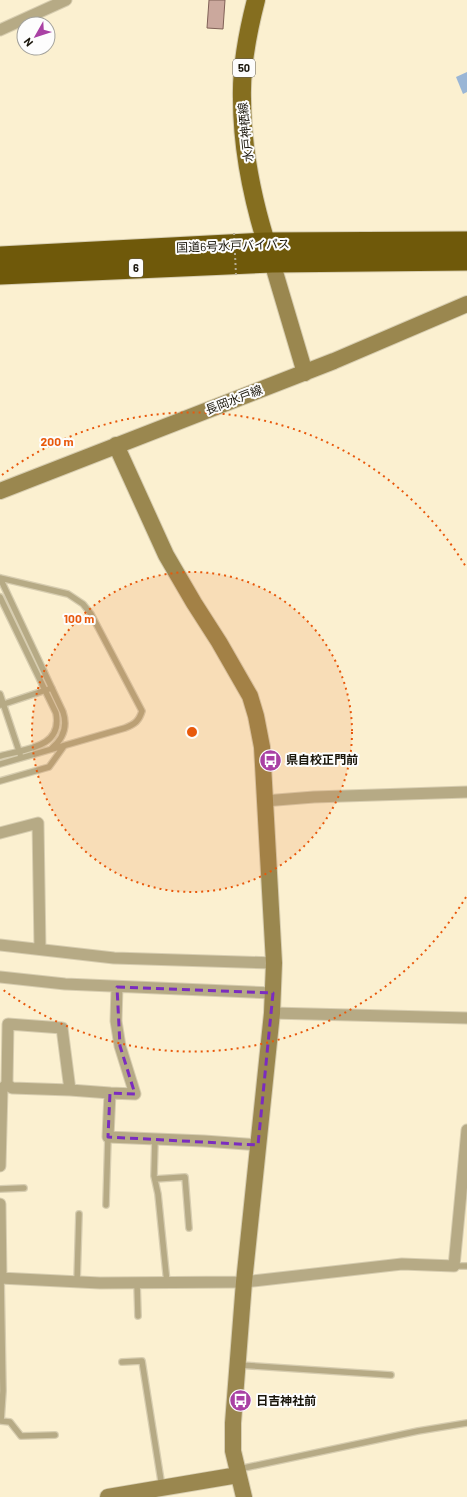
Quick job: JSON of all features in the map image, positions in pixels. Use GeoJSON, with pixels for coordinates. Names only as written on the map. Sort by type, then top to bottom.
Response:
{"type":"FeatureCollection","features":[{"type":"Feature","properties":{"kind":"highway","name":"国道6号水戸バイパス"},"geometry":{"type":"LineString","coordinates":[[0,274],[269,253],[467,242]]}},
{"type":"Feature","properties":{"kind":"highway","name":"国道6号水戸バイパス"},"geometry":{"type":"LineString","coordinates":[[0,257],[269,253],[467,260]]}},
{"type":"Feature","properties":{"kind":"main road","name":"水戸神栖線"},"geometry":{"type":"LineString","coordinates":[[256,0],[248,38],[242,99],[250,173],[269,253]]}},
{"type":"Feature","properties":{"kind":"street"},"geometry":{"type":"LineString","coordinates":[[0,30],[66,0]]}},
{"type":"Feature","properties":{"kind":"street"},"geometry":{"type":"LineString","coordinates":[[269,253],[305,373]]}},
{"type":"Feature","properties":{"kind":"street","name":"長岡水戸線"},"geometry":{"type":"LineString","coordinates":[[0,491],[305,373],[467,304]]}},
{"type":"Feature","properties":{"kind":"street"},"geometry":{"type":"LineString","coordinates":[[116,445],[166,555],[250,696],[261,741],[274,963],[272,1013],[244,1282],[233,1423],[233,1451],[244,1497]]}},
{"type":"Feature","properties":{"kind":"street"},"geometry":{"type":"LineString","coordinates":[[264,801],[314,797],[467,792]]}},
{"type":"Feature","properties":{"kind":"street"},"geometry":{"type":"LineString","coordinates":[[0,833],[38,823],[40,949]]}},
{"type":"Feature","properties":{"kind":"street"},"geometry":{"type":"LineString","coordinates":[[0,945],[114,958],[274,963]]}},
{"type":"Feature","properties":{"kind":"street"},"geometry":{"type":"LineString","coordinates":[[0,977],[65,984],[116,987],[273,993]]}},
{"type":"Feature","properties":{"kind":"street"},"geometry":{"type":"LineString","coordinates":[[7,1084],[12,1088],[135,1094],[120,1046],[116,1021],[116,987]]}},
{"type":"Feature","properties":{"kind":"street"},"geometry":{"type":"LineString","coordinates":[[272,1013],[467,1018]]}},
{"type":"Feature","properties":{"kind":"street"},"geometry":{"type":"LineString","coordinates":[[0,1166],[2,1089],[7,1084],[8,1024],[62,1028],[70,1090]]}},
{"type":"Feature","properties":{"kind":"street"},"geometry":{"type":"LineString","coordinates":[[110,1093],[108,1137],[258,1145]]}},
{"type":"Feature","properties":{"kind":"street"},"geometry":{"type":"LineString","coordinates":[[0,1204],[1,1278],[77,1282],[244,1282],[402,1264],[454,1266],[467,1130]]}},
{"type":"Feature","properties":{"kind":"street"},"geometry":{"type":"LineString","coordinates":[[108,1497],[237,1472]]}},
{"type":"Feature","properties":{"kind":"lane"},"geometry":{"type":"LineString","coordinates":[[0,578],[66,720],[62,737],[47,751]]}},
{"type":"Feature","properties":{"kind":"lane"},"geometry":{"type":"LineString","coordinates":[[0,578],[68,594],[83,604],[91,614],[142,711],[140,719],[134,725],[0,764]]}},
{"type":"Feature","properties":{"kind":"lane"},"geometry":{"type":"LineString","coordinates":[[0,596],[56,713],[56,730],[53,737],[44,743],[0,756]]}},
{"type":"Feature","properties":{"kind":"lane"},"geometry":{"type":"LineString","coordinates":[[2,704],[52,688]]}},
{"type":"Feature","properties":{"kind":"lane"},"geometry":{"type":"LineString","coordinates":[[0,694],[2,704],[22,758]]}},
{"type":"Feature","properties":{"kind":"lane"},"geometry":{"type":"LineString","coordinates":[[0,781],[49,767],[64,746]]}},
{"type":"Feature","properties":{"kind":"lane"},"geometry":{"type":"LineString","coordinates":[[106,1206],[108,1137]]}},
{"type":"Feature","properties":{"kind":"lane"},"geometry":{"type":"LineString","coordinates":[[155,1139],[155,1178],[167,1283]]}},
{"type":"Feature","properties":{"kind":"lane"},"geometry":{"type":"LineString","coordinates":[[155,1178],[185,1177],[189,1228]]}},
{"type":"Feature","properties":{"kind":"lane"},"geometry":{"type":"LineString","coordinates":[[0,1189],[24,1188]]}},
{"type":"Feature","properties":{"kind":"lane"},"geometry":{"type":"LineString","coordinates":[[77,1282],[79,1214]]}},
{"type":"Feature","properties":{"kind":"lane"},"geometry":{"type":"LineString","coordinates":[[454,1266],[467,1266]]}},
{"type":"Feature","properties":{"kind":"lane"},"geometry":{"type":"LineString","coordinates":[[1,1278],[3,1391],[1,1421],[10,1422],[21,1436],[55,1435]]}},
{"type":"Feature","properties":{"kind":"lane"},"geometry":{"type":"LineString","coordinates":[[138,1283],[138,1316]]}},
{"type":"Feature","properties":{"kind":"lane"},"geometry":{"type":"LineString","coordinates":[[122,1362],[142,1361],[162,1487]]}},
{"type":"Feature","properties":{"kind":"lane"},"geometry":{"type":"LineString","coordinates":[[237,1365],[391,1375]]}},
{"type":"Feature","properties":{"kind":"lane"},"geometry":{"type":"LineString","coordinates":[[237,1472],[418,1431],[467,1423]]}},
{"type":"Feature","properties":{"kind":"path"},"geometry":{"type":"LineString","coordinates":[[234,233],[236,275]]}},
{"type":"Feature","properties":{"kind":"highlighted area"},"geometry":{"type":"Polygon","coordinates":[[[117,987],[273,993],[258,1145],[108,1137],[110,1093],[135,1094],[120,1046],[117,987]]]}},
{"type":"Feature","properties":{"kind":"water"},"geometry":{"type":"Polygon","coordinates":[[[467,72],[467,92],[463,94],[456,77],[467,72]]]}},
{"type":"Feature","properties":{"kind":"building"},"geometry":{"type":"Polygon","coordinates":[[[209,0],[225,0],[223,29],[207,28],[209,0]]]}},
{"type":"Feature","properties":{"kind":"place","name":"県自校正門前"},"geometry":{"type":"Point","coordinates":[271,760]}},
{"type":"Feature","properties":{"kind":"place","name":"日吉神社前"},"geometry":{"type":"Point","coordinates":[241,1401]}}]}
